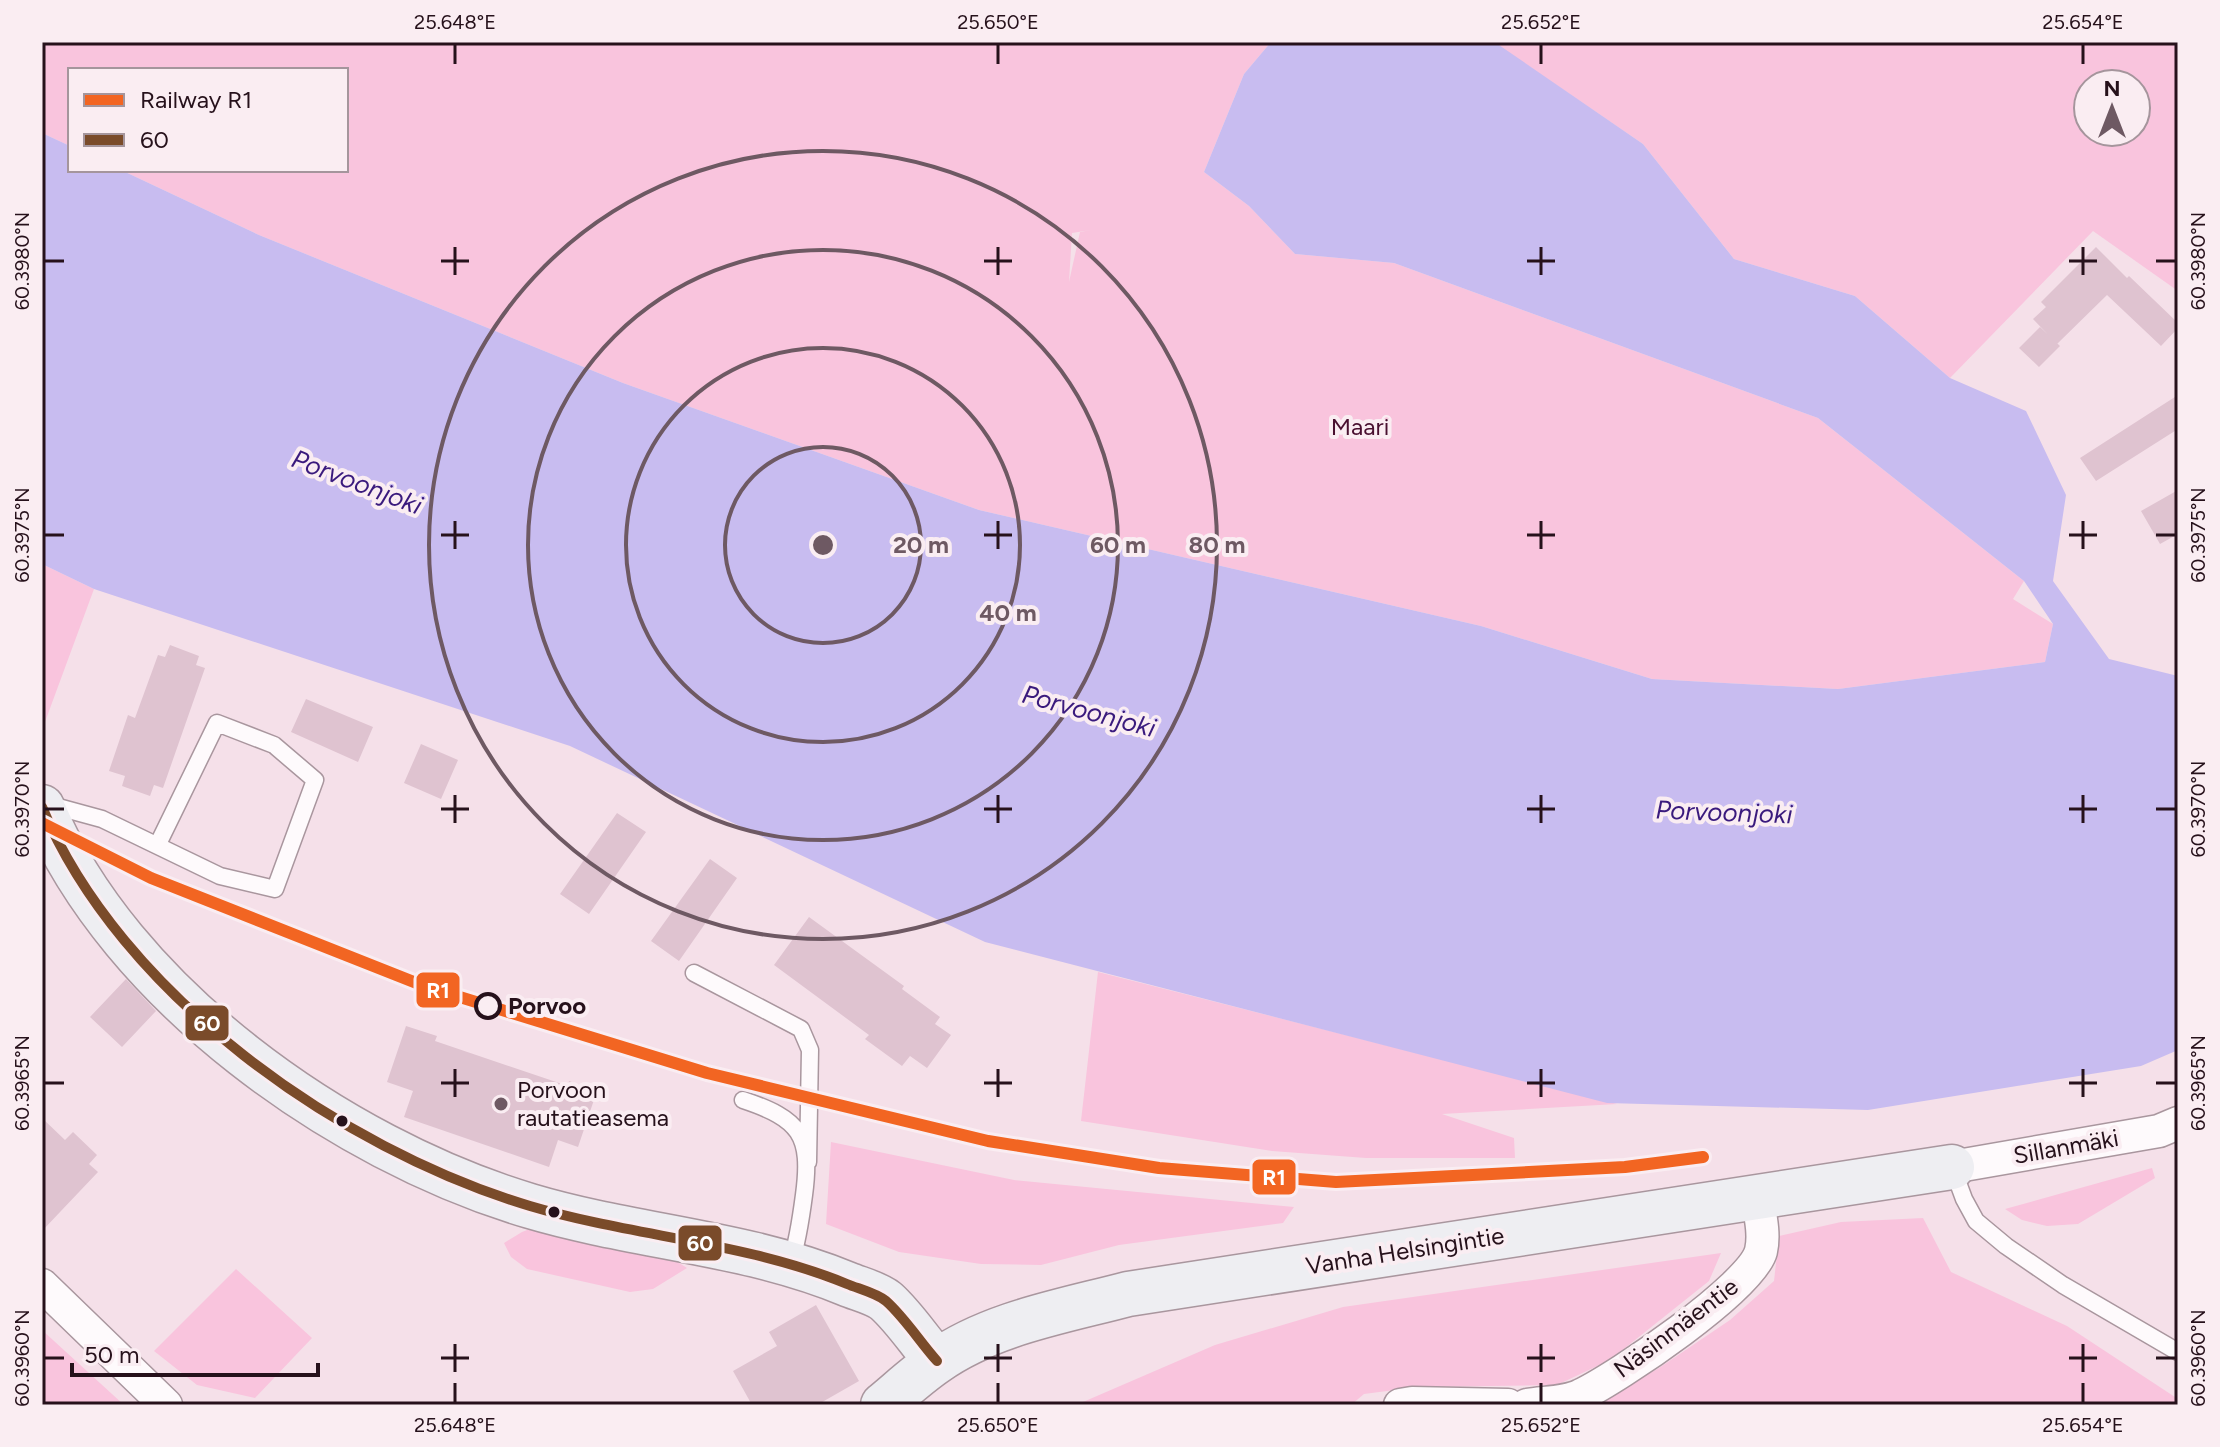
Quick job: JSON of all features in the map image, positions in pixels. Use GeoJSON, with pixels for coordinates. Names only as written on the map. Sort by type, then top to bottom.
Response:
{"type":"FeatureCollection","features":[{"type":"Feature","properties":{"kind":"street"},"geometry":{"type":"LineString","coordinates":[[42,805],[76,877],[136,956],[240,1053],[332,1116],[426,1169],[530,1206],[810,1269],[884,1300],[937,1361]]}},
{"type":"Feature","properties":{"kind":"street","name":"Sillanmäki"},"geometry":{"type":"LineString","coordinates":[[1952,1167],[2159,1131],[2178,1123]]}},
{"type":"Feature","properties":{"kind":"street","name":"Vanha Helsingintie"},"geometry":{"type":"LineString","coordinates":[[883,1405],[937,1361],[977,1340],[1023,1322],[1128,1294],[1952,1167]]}},
{"type":"Feature","properties":{"kind":"street","name":"Näsinmäentie"},"geometry":{"type":"LineString","coordinates":[[1527,1405],[1578,1397],[1651,1353],[1741,1281],[1761,1253],[1763,1230],[1757,1196]]}},
{"type":"Feature","properties":{"kind":"street"},"geometry":{"type":"LineString","coordinates":[[42,1285],[166,1405]]}},
{"type":"Feature","properties":{"kind":"street"},"geometry":{"type":"LineString","coordinates":[[1400,1405],[1508,1405]]}},
{"type":"Feature","properties":{"kind":"lane"},"geometry":{"type":"LineString","coordinates":[[42,805],[102,819],[220,876],[275,889],[315,780],[274,745],[217,723],[158,844]]}},
{"type":"Feature","properties":{"kind":"lane"},"geometry":{"type":"LineString","coordinates":[[694,973],[801,1029],[810,1050],[808,1162],[798,1238],[790,1264]]}},
{"type":"Feature","properties":{"kind":"lane"},"geometry":{"type":"LineString","coordinates":[[743,1100],[771,1110],[791,1124],[802,1141],[808,1162]]}},
{"type":"Feature","properties":{"kind":"lane"},"geometry":{"type":"LineString","coordinates":[[1952,1167],[1976,1221],[2006,1246],[2063,1285],[2178,1352]]}},
{"type":"Feature","properties":{"kind":"green space","name":"Maari"},"geometry":{"type":"Polygon","coordinates":[[[42,42],[1271,42],[1244,74],[1204,172],[1249,206],[1295,254],[1394,263],[1818,418],[2024,581],[2013,599],[2053,624],[2045,662],[1838,689],[1652,679],[1481,626],[979,510],[623,383],[259,235],[125,172],[348,172],[348,68],[68,68],[68,145],[42,133],[42,42]],[[1091,230],[1072,233],[1069,282],[1080,232],[1091,230]]]}},
{"type":"Feature","properties":{"kind":"green space"},"geometry":{"type":"Polygon","coordinates":[[[1493,42],[2178,42],[2178,291],[2093,231],[1950,378],[1855,296],[1734,259],[1643,144],[1493,42]]]}},
{"type":"Feature","properties":{"kind":"green space"},"geometry":{"type":"Polygon","coordinates":[[[42,564],[94,589],[42,730],[42,564]]]}},
{"type":"Feature","properties":{"kind":"green space"},"geometry":{"type":"Polygon","coordinates":[[[1098,972],[1617,1104],[1442,1114],[1514,1138],[1515,1158],[1366,1158],[1272,1151],[1081,1121],[1098,972]]]}},
{"type":"Feature","properties":{"kind":"green space"},"geometry":{"type":"Polygon","coordinates":[[[831,1142],[1014,1180],[1294,1207],[1283,1223],[1119,1245],[1041,1265],[981,1264],[899,1252],[826,1224],[831,1142]]]}},
{"type":"Feature","properties":{"kind":"green space"},"geometry":{"type":"Polygon","coordinates":[[[2152,1168],[2155,1178],[2078,1224],[2047,1226],[2022,1220],[2005,1209],[2152,1168]]]}},
{"type":"Feature","properties":{"kind":"green space"},"geometry":{"type":"Polygon","coordinates":[[[1923,1218],[1951,1272],[2067,1326],[2178,1399],[2178,1405],[1592,1405],[1659,1368],[1730,1320],[1774,1281],[1779,1236],[1841,1222],[1923,1218]]]}},
{"type":"Feature","properties":{"kind":"green space"},"geometry":{"type":"Polygon","coordinates":[[[535,1227],[676,1261],[687,1268],[653,1289],[630,1292],[527,1269],[511,1257],[504,1243],[535,1227]]]}},
{"type":"Feature","properties":{"kind":"green space"},"geometry":{"type":"Polygon","coordinates":[[[1721,1253],[1709,1281],[1610,1360],[1557,1385],[1418,1387],[1364,1394],[1351,1405],[1076,1405],[1215,1345],[1343,1307],[1721,1253]]]}},
{"type":"Feature","properties":{"kind":"green space"},"geometry":{"type":"Polygon","coordinates":[[[236,1269],[312,1338],[255,1398],[197,1385],[154,1351],[236,1269]]]}},
{"type":"Feature","properties":{"kind":"green space"},"geometry":{"type":"Polygon","coordinates":[[[42,1330],[124,1405],[42,1405],[42,1330]]]}},
{"type":"Feature","properties":{"kind":"water","name":"Porvoonjoki"},"geometry":{"type":"Polygon","coordinates":[[[1271,42],[1496,43],[1643,144],[1734,259],[1855,296],[1950,378],[2026,411],[2066,495],[2053,581],[2109,659],[2178,676],[2178,1050],[2141,1066],[1868,1110],[1607,1103],[985,942],[570,746],[94,589],[42,564],[42,133],[68,145],[68,172],[125,172],[259,235],[623,383],[979,510],[1481,626],[1652,679],[1838,689],[2045,662],[2053,624],[2024,581],[1818,418],[1394,263],[1295,254],[1249,206],[1204,172],[1244,74],[1271,42]]]}},
{"type":"Feature","properties":{"kind":"building"},"geometry":{"type":"Polygon","coordinates":[[[2096,247],[2178,323],[2178,328],[2161,346],[2107,295],[2057,344],[2033,319],[2046,307],[2041,302],[2096,247]]]}},
{"type":"Feature","properties":{"kind":"building"},"geometry":{"type":"Polygon","coordinates":[[[2040,327],[2060,346],[2039,367],[2019,348],[2040,327]]]}},
{"type":"Feature","properties":{"kind":"building"},"geometry":{"type":"Polygon","coordinates":[[[2178,395],[2178,429],[2096,481],[2080,458],[2178,395]]]}},
{"type":"Feature","properties":{"kind":"building"},"geometry":{"type":"Polygon","coordinates":[[[2178,490],[2178,534],[2160,544],[2141,511],[2178,490]]]}},
{"type":"Feature","properties":{"kind":"building"},"geometry":{"type":"Polygon","coordinates":[[[170,645],[199,656],[196,665],[205,668],[163,788],[154,785],[150,796],[122,786],[125,776],[109,771],[128,715],[135,718],[158,655],[165,657],[170,645]]]}},
{"type":"Feature","properties":{"kind":"building"},"geometry":{"type":"Polygon","coordinates":[[[306,699],[373,727],[358,762],[291,732],[306,699]]]}},
{"type":"Feature","properties":{"kind":"building"},"geometry":{"type":"Polygon","coordinates":[[[421,744],[458,760],[441,799],[404,783],[421,744]]]}},
{"type":"Feature","properties":{"kind":"building"},"geometry":{"type":"Polygon","coordinates":[[[617,813],[646,832],[589,914],[560,894],[617,813]]]}},
{"type":"Feature","properties":{"kind":"building"},"geometry":{"type":"Polygon","coordinates":[[[710,859],[737,878],[679,961],[651,941],[710,859]]]}},
{"type":"Feature","properties":{"kind":"building"},"geometry":{"type":"Polygon","coordinates":[[[809,917],[904,986],[902,989],[940,1017],[935,1024],[951,1035],[927,1068],[910,1056],[902,1066],[865,1039],[869,1035],[774,965],[809,917]]]}},
{"type":"Feature","properties":{"kind":"building"},"geometry":{"type":"Polygon","coordinates":[[[126,979],[156,1011],[122,1047],[90,1017],[126,979]]]}},
{"type":"Feature","properties":{"kind":"building","name":"Porvoon rautatieasema"},"geometry":{"type":"Polygon","coordinates":[[[406,1026],[437,1036],[435,1041],[568,1086],[569,1081],[597,1091],[578,1147],[558,1140],[549,1167],[404,1117],[413,1091],[387,1082],[406,1026]]]}},
{"type":"Feature","properties":{"kind":"building"},"geometry":{"type":"Polygon","coordinates":[[[42,1118],[65,1140],[73,1132],[97,1155],[89,1164],[98,1172],[42,1231],[42,1118]]]}},
{"type":"Feature","properties":{"kind":"building"},"geometry":{"type":"Polygon","coordinates":[[[816,1305],[859,1381],[817,1405],[752,1405],[733,1371],[777,1346],[769,1332],[816,1305]]]}},
{"type":"Feature","properties":{"kind":"rail line","name":"R1"},"geometry":{"type":"LineString","coordinates":[[42,823],[151,878],[424,986],[707,1073],[988,1141],[1159,1168],[1336,1182],[1625,1167],[1703,1157]]}},
{"type":"Feature","properties":{"kind":"transit line","name":"60"},"geometry":{"type":"LineString","coordinates":[[42,807],[78,875],[124,940],[180,1000],[244,1055],[312,1104],[384,1146],[457,1180],[530,1206],[569,1217],[769,1258],[872,1293],[893,1308],[937,1361]]}},
{"type":"Feature","properties":{"kind":"place","name":"Porvoo"},"geometry":{"type":"Point","coordinates":[488,1006]}},
{"type":"Feature","properties":{"kind":"place","name":"Porvoon rautatieasema"},"geometry":{"type":"Point","coordinates":[501,1104]}}]}
